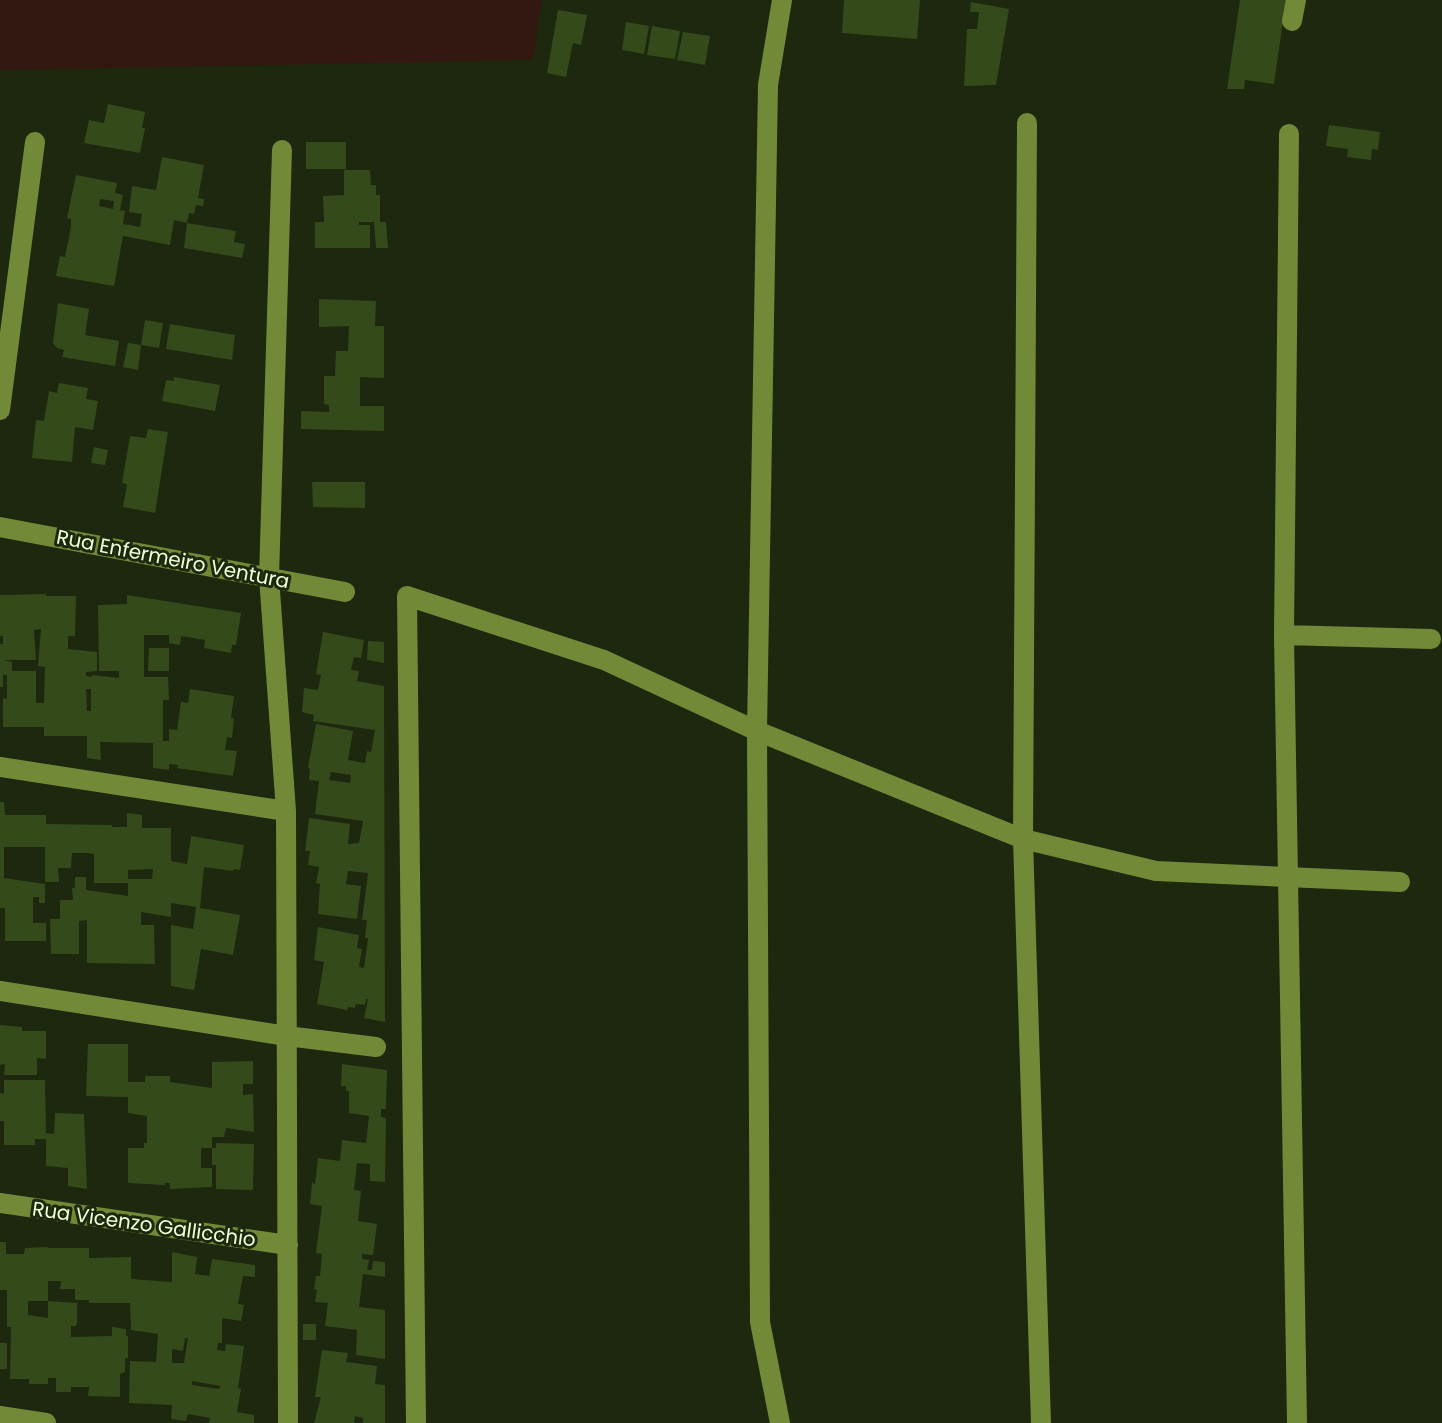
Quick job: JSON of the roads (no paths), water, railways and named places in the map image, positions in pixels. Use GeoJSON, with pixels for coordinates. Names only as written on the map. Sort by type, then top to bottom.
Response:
{"type":"FeatureCollection","features":[{"type":"Feature","properties":{"kind":"street"},"geometry":{"type":"LineString","coordinates":[[780,1423],[760,1322],[757,731],[768,85],[782,0]]}},
{"type":"Feature","properties":{"kind":"street"},"geometry":{"type":"LineString","coordinates":[[1292,21],[1296,0]]}},
{"type":"Feature","properties":{"kind":"street"},"geometry":{"type":"LineString","coordinates":[[1027,123],[1023,839],[1041,1423]]}},
{"type":"Feature","properties":{"kind":"street"},"geometry":{"type":"LineString","coordinates":[[1289,134],[1284,635],[1297,1423]]}},
{"type":"Feature","properties":{"kind":"street"},"geometry":{"type":"LineString","coordinates":[[0,410],[35,142]]}},
{"type":"Feature","properties":{"kind":"street"},"geometry":{"type":"LineString","coordinates":[[282,150],[269,577],[286,811],[288,1423]]}},
{"type":"Feature","properties":{"kind":"street","name":"Rua Enfermeiro Ventura"},"geometry":{"type":"LineString","coordinates":[[0,527],[345,592]]}},
{"type":"Feature","properties":{"kind":"street"},"geometry":{"type":"LineString","coordinates":[[416,1423],[407,596],[604,660],[757,731],[1023,839],[1156,871],[1400,882]]}},
{"type":"Feature","properties":{"kind":"street"},"geometry":{"type":"LineString","coordinates":[[1284,635],[1431,639]]}},
{"type":"Feature","properties":{"kind":"street"},"geometry":{"type":"LineString","coordinates":[[0,767],[286,811]]}},
{"type":"Feature","properties":{"kind":"street"},"geometry":{"type":"LineString","coordinates":[[0,991],[376,1047]]}},
{"type":"Feature","properties":{"kind":"street","name":"Rua Vicenzo Gallicchio"},"geometry":{"type":"LineString","coordinates":[[0,1203],[288,1245]]}},
{"type":"Feature","properties":{"kind":"street"},"geometry":{"type":"LineString","coordinates":[[0,1416],[46,1423]]}}]}
